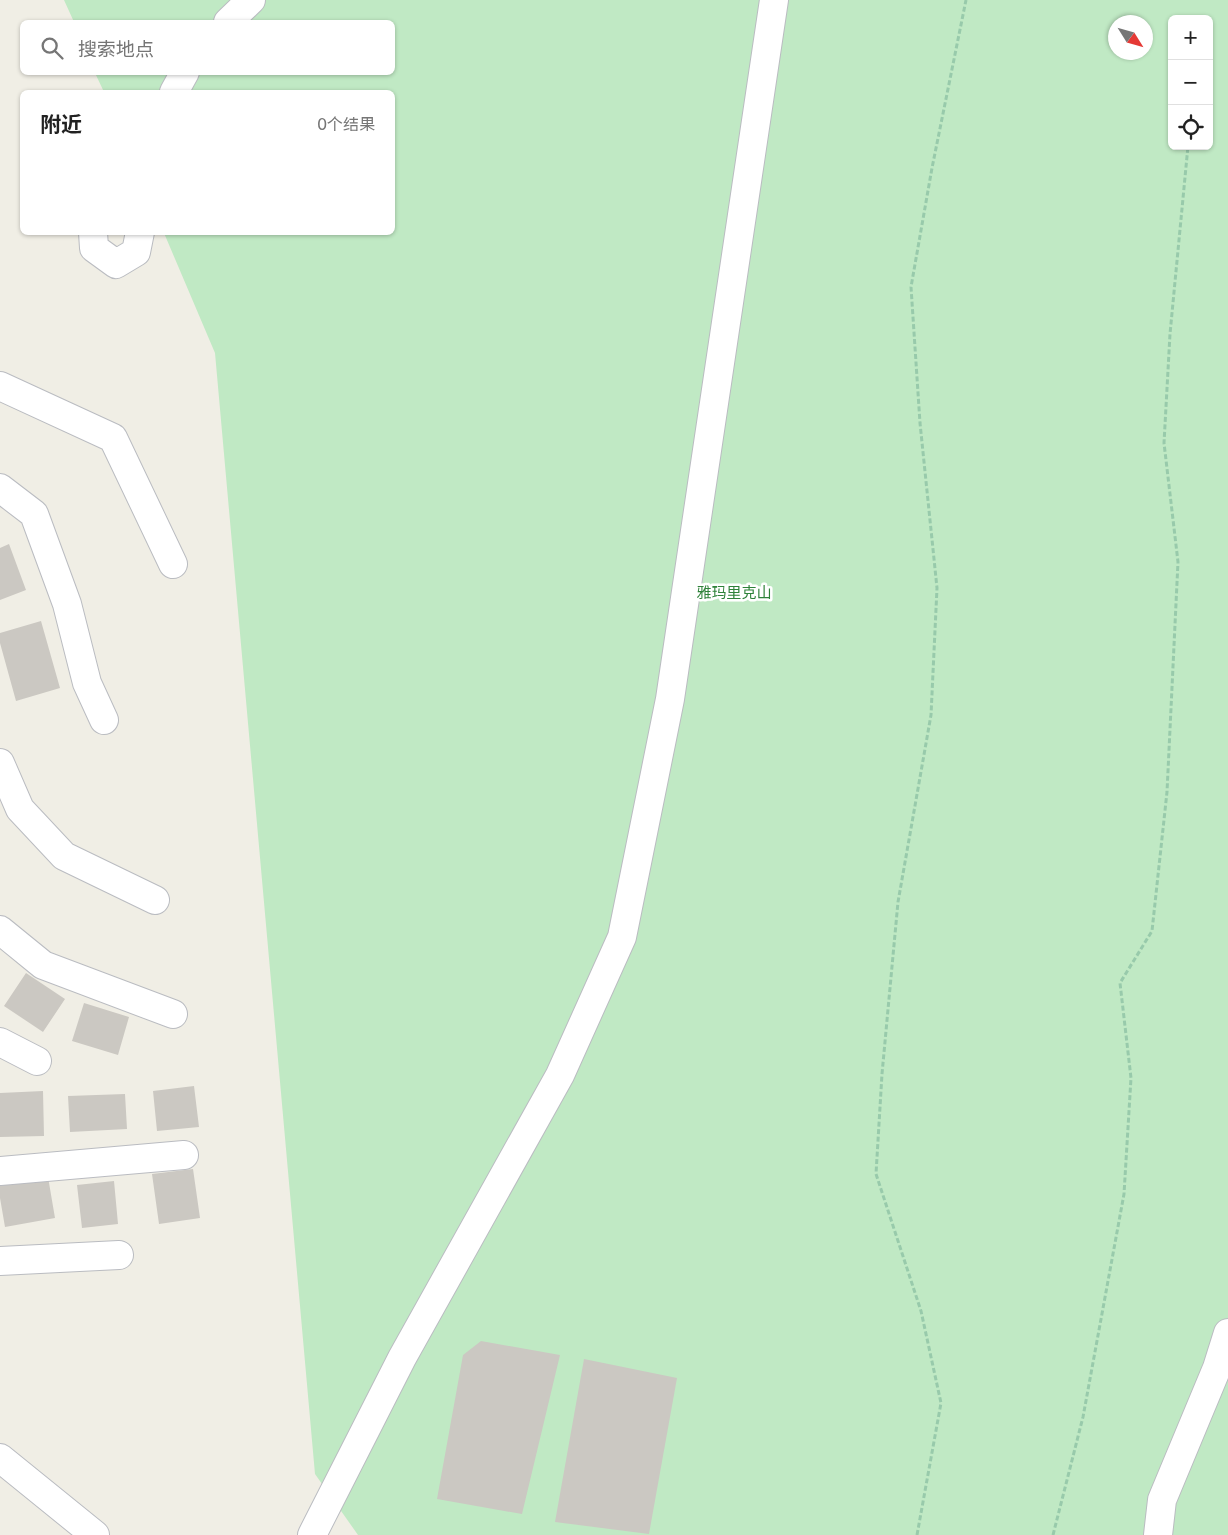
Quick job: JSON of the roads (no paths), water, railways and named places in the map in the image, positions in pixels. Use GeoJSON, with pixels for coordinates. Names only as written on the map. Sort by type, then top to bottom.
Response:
{"type":"FeatureCollection","features":[{"type":"Feature","properties":{"kind":"street"},"geometry":{"type":"LineString","coordinates":[[230,20],[251,0]]}},
{"type":"Feature","properties":{"kind":"street"},"geometry":{"type":"LineString","coordinates":[[312,1535],[402,1358],[560,1074],[622,937],[670,699],[774,0]]}},
{"type":"Feature","properties":{"kind":"street"},"geometry":{"type":"LineString","coordinates":[[175,90],[183,75]]}},
{"type":"Feature","properties":{"kind":"street"},"geometry":{"type":"LineString","coordinates":[[93,235],[94,248],[116,264],[136,252],[139,235]]}},
{"type":"Feature","properties":{"kind":"street"},"geometry":{"type":"LineString","coordinates":[[0,386],[112,438],[173,564]]}},
{"type":"Feature","properties":{"kind":"street"},"geometry":{"type":"LineString","coordinates":[[0,488],[34,514],[66,604],[87,683],[104,720]]}},
{"type":"Feature","properties":{"kind":"street"},"geometry":{"type":"LineString","coordinates":[[0,763],[20,809],[64,856],[155,900]]}},
{"type":"Feature","properties":{"kind":"street"},"geometry":{"type":"LineString","coordinates":[[0,930],[44,965],[173,1014]]}},
{"type":"Feature","properties":{"kind":"street"},"geometry":{"type":"LineString","coordinates":[[0,1042],[37,1061]]}},
{"type":"Feature","properties":{"kind":"street"},"geometry":{"type":"LineString","coordinates":[[0,1170],[184,1155]]}},
{"type":"Feature","properties":{"kind":"street"},"geometry":{"type":"LineString","coordinates":[[0,1261],[119,1255]]}},
{"type":"Feature","properties":{"kind":"street"},"geometry":{"type":"LineString","coordinates":[[1158,1535],[1162,1500],[1217,1368],[1228,1333]]}},
{"type":"Feature","properties":{"kind":"street"},"geometry":{"type":"LineString","coordinates":[[0,1458],[95,1535]]}},
{"type":"Feature","properties":{"kind":"park label","name":"雅玛里克山"},"geometry":{"type":"Point","coordinates":[734,593]}}]}
